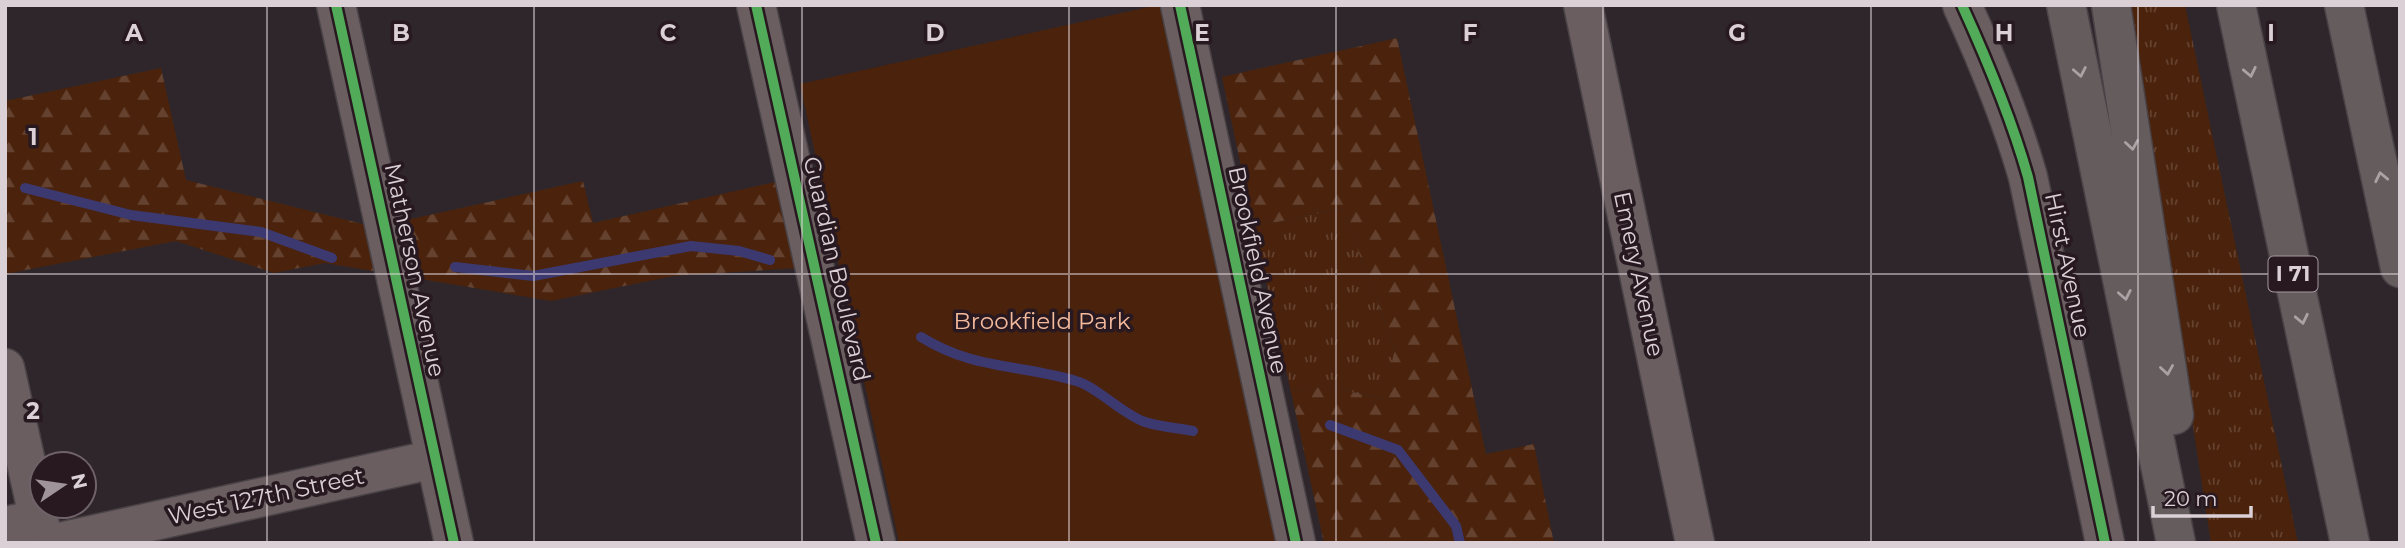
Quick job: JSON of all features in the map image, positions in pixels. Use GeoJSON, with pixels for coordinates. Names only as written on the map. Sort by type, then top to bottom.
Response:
{"type":"FeatureCollection","features":[{"type":"Feature","properties":{"kind":"highway"},"geometry":{"type":"LineString","coordinates":[[2066,5],[2176,543]]}},
{"type":"Feature","properties":{"kind":"highway"},"geometry":{"type":"LineString","coordinates":[[2111,5],[2193,543]]}},
{"type":"Feature","properties":{"kind":"highway","name":"I 71"},"geometry":{"type":"LineString","coordinates":[[2236,5],[2350,543]]}},
{"type":"Feature","properties":{"kind":"highway"},"geometry":{"type":"LineString","coordinates":[[2344,5],[2400,268]]}},
{"type":"Feature","properties":{"kind":"street","name":"Matherson Avenue"},"geometry":{"type":"LineString","coordinates":[[336,5],[454,543]]}},
{"type":"Feature","properties":{"kind":"street","name":"Guardian Boulevard"},"geometry":{"type":"LineString","coordinates":[[756,5],[876,543]]}},
{"type":"Feature","properties":{"kind":"street","name":"Brookfield Avenue"},"geometry":{"type":"LineString","coordinates":[[1180,5],[1296,543]]}},
{"type":"Feature","properties":{"kind":"street","name":"Emery Avenue"},"geometry":{"type":"LineString","coordinates":[[1583,5],[1695,543]]}},
{"type":"Feature","properties":{"kind":"street","name":"Hirst Avenue"},"geometry":{"type":"LineString","coordinates":[[1962,5],[1998,84],[2028,177],[2105,543]]}},
{"type":"Feature","properties":{"kind":"street"},"geometry":{"type":"LineString","coordinates":[[5,368],[36,533]]}},
{"type":"Feature","properties":{"kind":"street","name":"West 127th Street"},"geometry":{"type":"LineString","coordinates":[[36,533],[435,459]]}},
{"type":"Feature","properties":{"kind":"green space","name":"Brookfield Park"},"geometry":{"type":"Polygon","coordinates":[[[1163,5],[1283,543],[899,543],[800,84],[1163,5]]]}},
{"type":"Feature","properties":{"kind":"green space"},"geometry":{"type":"Polygon","coordinates":[[[2128,5],[2185,5],[2298,543],[2211,543],[2128,5]]]}},
{"type":"Feature","properties":{"kind":"green space"},"geometry":{"type":"Polygon","coordinates":[[[1397,38],[1486,454],[1534,444],[1554,543],[1324,543],[1291,392],[1327,386],[1383,399],[1395,349],[1342,208],[1254,227],[1222,77],[1397,38]]]}},
{"type":"Feature","properties":{"kind":"green space"},"geometry":{"type":"Polygon","coordinates":[[[161,68],[186,180],[375,227],[583,181],[593,223],[780,181],[799,268],[673,276],[551,301],[325,263],[274,273],[176,241],[5,274],[5,101],[161,68]]]}},
{"type":"Feature","properties":{"kind":"green space"},"geometry":{"type":"Polygon","coordinates":[[[1342,208],[1395,349],[1384,399],[1327,386],[1291,392],[1254,227],[1342,208]]]}},
{"type":"Feature","properties":{"kind":"waterway"},"geometry":{"type":"LineString","coordinates":[[25,188],[131,215],[261,232],[332,258]]}},
{"type":"Feature","properties":{"kind":"waterway"},"geometry":{"type":"LineString","coordinates":[[455,267],[533,276],[691,246],[739,251],[770,260]]}},
{"type":"Feature","properties":{"kind":"waterway"},"geometry":{"type":"LineString","coordinates":[[921,337],[941,348],[978,361],[1076,381],[1092,388],[1127,413],[1145,422],[1193,431]]}},
{"type":"Feature","properties":{"kind":"waterway"},"geometry":{"type":"LineString","coordinates":[[1330,425],[1398,450],[1456,526],[1460,543]]}},
{"type":"Feature","properties":{"kind":"cycle path"},"geometry":{"type":"LineString","coordinates":[[336,5],[454,543]]}},
{"type":"Feature","properties":{"kind":"cycle path"},"geometry":{"type":"LineString","coordinates":[[756,5],[876,543]]}},
{"type":"Feature","properties":{"kind":"cycle path"},"geometry":{"type":"LineString","coordinates":[[1180,5],[1296,543]]}},
{"type":"Feature","properties":{"kind":"cycle path"},"geometry":{"type":"LineString","coordinates":[[1962,5],[1998,90],[2028,177],[2105,543]]}}]}
